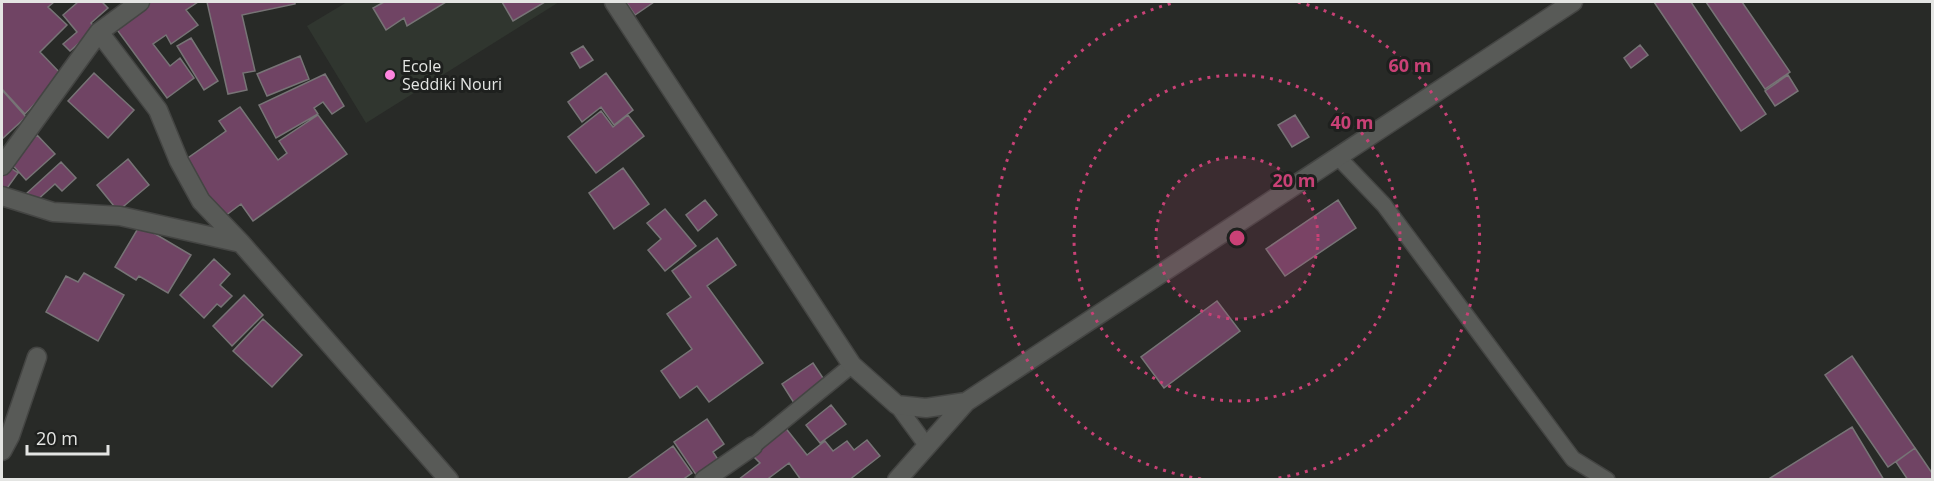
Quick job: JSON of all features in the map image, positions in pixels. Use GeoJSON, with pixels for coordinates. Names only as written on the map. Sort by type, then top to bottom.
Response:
{"type":"FeatureCollection","features":[{"type":"Feature","properties":{"kind":"street"},"geometry":{"type":"LineString","coordinates":[[2,166],[99,32],[140,2]]}},
{"type":"Feature","properties":{"kind":"street"},"geometry":{"type":"LineString","coordinates":[[614,2],[852,365],[897,405],[926,408],[966,402]]}},
{"type":"Feature","properties":{"kind":"street"},"geometry":{"type":"LineString","coordinates":[[897,480],[966,402],[1573,2]]}},
{"type":"Feature","properties":{"kind":"street"},"geometry":{"type":"LineString","coordinates":[[99,32],[158,110],[179,161],[201,201],[241,243],[449,480]]}},
{"type":"Feature","properties":{"kind":"street"},"geometry":{"type":"LineString","coordinates":[[2,196],[53,212],[120,216],[241,243]]}},
{"type":"Feature","properties":{"kind":"street"},"geometry":{"type":"LineString","coordinates":[[2,451],[10,436],[37,357]]}},
{"type":"Feature","properties":{"kind":"street"},"geometry":{"type":"LineString","coordinates":[[704,480],[753,446]]}},
{"type":"Feature","properties":{"kind":"lane"},"geometry":{"type":"LineString","coordinates":[[1338,157],[1384,205],[1573,459],[1607,480]]}},
{"type":"Feature","properties":{"kind":"lane"},"geometry":{"type":"LineString","coordinates":[[753,446],[852,365]]}},
{"type":"Feature","properties":{"kind":"lane"},"geometry":{"type":"LineString","coordinates":[[897,405],[927,446]]}},
{"type":"Feature","properties":{"kind":"shaded area","name":"Ecole Seddiki Nouri"},"geometry":{"type":"Polygon","coordinates":[[[347,2],[559,2],[366,123],[307,26],[347,2]]]}},
{"type":"Feature","properties":{"kind":"building"},"geometry":{"type":"Polygon","coordinates":[[[2,2],[54,2],[48,7],[67,25],[40,52],[62,75],[25,114],[2,89],[2,2]]]}},
{"type":"Feature","properties":{"kind":"building"},"geometry":{"type":"Polygon","coordinates":[[[78,2],[102,2],[108,8],[91,23],[96,28],[70,51],[63,44],[77,32],[63,15],[78,2]]]}},
{"type":"Feature","properties":{"kind":"building"},"geometry":{"type":"Polygon","coordinates":[[[151,2],[198,2],[186,10],[198,25],[171,44],[166,35],[153,44],[170,66],[180,58],[194,78],[167,98],[115,27],[151,2]]]}},
{"type":"Feature","properties":{"kind":"building"},"geometry":{"type":"Polygon","coordinates":[[[207,2],[295,2],[295,4],[242,15],[255,71],[243,73],[247,90],[228,94],[207,2]]]}},
{"type":"Feature","properties":{"kind":"building"},"geometry":{"type":"Polygon","coordinates":[[[384,2],[446,2],[407,26],[404,18],[386,30],[373,8],[384,2]]]}},
{"type":"Feature","properties":{"kind":"building"},"geometry":{"type":"Polygon","coordinates":[[[502,2],[545,2],[513,21],[502,2]]]}},
{"type":"Feature","properties":{"kind":"building"},"geometry":{"type":"Polygon","coordinates":[[[626,2],[654,2],[635,15],[626,2]]]}},
{"type":"Feature","properties":{"kind":"building"},"geometry":{"type":"Polygon","coordinates":[[[1654,2],[1691,2],[1766,114],[1741,131],[1654,2]]]}},
{"type":"Feature","properties":{"kind":"building"},"geometry":{"type":"Polygon","coordinates":[[[1706,2],[1742,2],[1790,72],[1765,89],[1706,2]]]}},
{"type":"Feature","properties":{"kind":"building"},"geometry":{"type":"Polygon","coordinates":[[[191,38],[218,81],[204,90],[177,46],[191,38]]]}},
{"type":"Feature","properties":{"kind":"building"},"geometry":{"type":"Polygon","coordinates":[[[1640,45],[1648,55],[1631,68],[1624,58],[1640,45]]]}},
{"type":"Feature","properties":{"kind":"building"},"geometry":{"type":"Polygon","coordinates":[[[583,46],[593,60],[580,68],[571,53],[583,46]]]}},
{"type":"Feature","properties":{"kind":"building"},"geometry":{"type":"Polygon","coordinates":[[[300,56],[309,79],[267,96],[257,74],[300,56]]]}},
{"type":"Feature","properties":{"kind":"building"},"geometry":{"type":"Polygon","coordinates":[[[94,73],[134,110],[108,138],[68,101],[94,73]]]}},
{"type":"Feature","properties":{"kind":"building"},"geometry":{"type":"Polygon","coordinates":[[[606,73],[633,110],[614,125],[601,107],[582,122],[568,102],[606,73]]]}},
{"type":"Feature","properties":{"kind":"building"},"geometry":{"type":"Polygon","coordinates":[[[325,74],[344,106],[332,114],[323,102],[314,108],[318,114],[276,138],[259,105],[325,74]]]}},
{"type":"Feature","properties":{"kind":"building"},"geometry":{"type":"Polygon","coordinates":[[[1788,75],[1798,91],[1775,106],[1765,91],[1788,75]]]}},
{"type":"Feature","properties":{"kind":"building"},"geometry":{"type":"Polygon","coordinates":[[[2,90],[26,117],[2,139],[2,90]]]}},
{"type":"Feature","properties":{"kind":"building"},"geometry":{"type":"Polygon","coordinates":[[[240,107],[278,160],[287,153],[279,141],[318,115],[347,154],[253,221],[241,204],[221,219],[185,160],[226,131],[219,121],[240,107]]]}},
{"type":"Feature","properties":{"kind":"building"},"geometry":{"type":"Polygon","coordinates":[[[601,111],[613,127],[628,115],[644,136],[596,173],[568,137],[601,111]]]}},
{"type":"Feature","properties":{"kind":"building"},"geometry":{"type":"Polygon","coordinates":[[[1295,115],[1309,137],[1292,147],[1278,125],[1295,115]]]}},
{"type":"Feature","properties":{"kind":"building"},"geometry":{"type":"Polygon","coordinates":[[[37,135],[55,154],[26,180],[9,161],[37,135]]]}},
{"type":"Feature","properties":{"kind":"building"},"geometry":{"type":"Polygon","coordinates":[[[128,159],[149,185],[118,211],[97,185],[128,159]]]}},
{"type":"Feature","properties":{"kind":"building"},"geometry":{"type":"Polygon","coordinates":[[[61,162],[76,178],[62,191],[55,184],[35,202],[27,193],[61,162]]]}},
{"type":"Feature","properties":{"kind":"building"},"geometry":{"type":"Polygon","coordinates":[[[8,166],[18,173],[5,191],[2,189],[2,175],[8,166]]]}},
{"type":"Feature","properties":{"kind":"building"},"geometry":{"type":"Polygon","coordinates":[[[623,168],[649,204],[614,229],[589,193],[623,168]]]}},
{"type":"Feature","properties":{"kind":"building"},"geometry":{"type":"Polygon","coordinates":[[[705,200],[717,215],[698,231],[686,215],[705,200]]]}},
{"type":"Feature","properties":{"kind":"building"},"geometry":{"type":"Polygon","coordinates":[[[1338,200],[1356,228],[1285,276],[1266,249],[1338,200]]]}},
{"type":"Feature","properties":{"kind":"building"},"geometry":{"type":"Polygon","coordinates":[[[665,209],[696,246],[665,271],[648,250],[661,239],[647,223],[665,209]]]}},
{"type":"Feature","properties":{"kind":"building"},"geometry":{"type":"Polygon","coordinates":[[[140,225],[191,255],[168,293],[139,276],[136,280],[115,267],[140,225]]]}},
{"type":"Feature","properties":{"kind":"building"},"geometry":{"type":"Polygon","coordinates":[[[717,238],[736,265],[707,286],[763,363],[709,402],[697,386],[680,398],[661,371],[692,349],[667,314],[691,297],[672,271],[717,238]]]}},
{"type":"Feature","properties":{"kind":"building"},"geometry":{"type":"Polygon","coordinates":[[[214,259],[230,274],[220,285],[232,296],[221,307],[217,304],[204,318],[180,295],[214,259]]]}},
{"type":"Feature","properties":{"kind":"building"},"geometry":{"type":"Polygon","coordinates":[[[84,273],[124,295],[98,341],[46,312],[66,276],[78,282],[84,273]]]}},
{"type":"Feature","properties":{"kind":"building"},"geometry":{"type":"Polygon","coordinates":[[[244,295],[263,315],[232,346],[213,326],[244,295]]]}},
{"type":"Feature","properties":{"kind":"building"},"geometry":{"type":"Polygon","coordinates":[[[1217,301],[1240,331],[1164,388],[1141,357],[1217,301]]]}},
{"type":"Feature","properties":{"kind":"building"},"geometry":{"type":"Polygon","coordinates":[[[263,319],[302,355],[272,387],[233,351],[263,319]]]}},
{"type":"Feature","properties":{"kind":"building"},"geometry":{"type":"Polygon","coordinates":[[[1852,356],[1915,448],[1888,467],[1825,375],[1852,356]]]}},
{"type":"Feature","properties":{"kind":"building"},"geometry":{"type":"Polygon","coordinates":[[[813,363],[825,381],[794,403],[782,384],[813,363]]]}},
{"type":"Feature","properties":{"kind":"building"},"geometry":{"type":"Polygon","coordinates":[[[831,405],[846,424],[820,443],[806,425],[831,405]]]}},
{"type":"Feature","properties":{"kind":"building"},"geometry":{"type":"Polygon","coordinates":[[[707,419],[724,444],[713,452],[721,464],[699,479],[674,442],[707,419]]]}},
{"type":"Feature","properties":{"kind":"building"},"geometry":{"type":"Polygon","coordinates":[[[784,426],[807,455],[825,441],[833,451],[847,441],[854,450],[867,440],[880,456],[849,480],[801,480],[789,463],[769,478],[771,480],[738,480],[760,463],[749,452],[784,426]]]}},
{"type":"Feature","properties":{"kind":"building"},"geometry":{"type":"Polygon","coordinates":[[[1852,427],[1884,480],[1767,480],[1852,427]]]}},
{"type":"Feature","properties":{"kind":"building"},"geometry":{"type":"Polygon","coordinates":[[[673,446],[692,473],[682,480],[626,480],[673,446]]]}},
{"type":"Feature","properties":{"kind":"building"},"geometry":{"type":"Polygon","coordinates":[[[1915,448],[1932,473],[1932,480],[1908,480],[1896,462],[1915,448]]]}},
{"type":"Feature","properties":{"kind":"place","name":"Ecole Seddiki Nouri"},"geometry":{"type":"Point","coordinates":[390,75]}}]}
